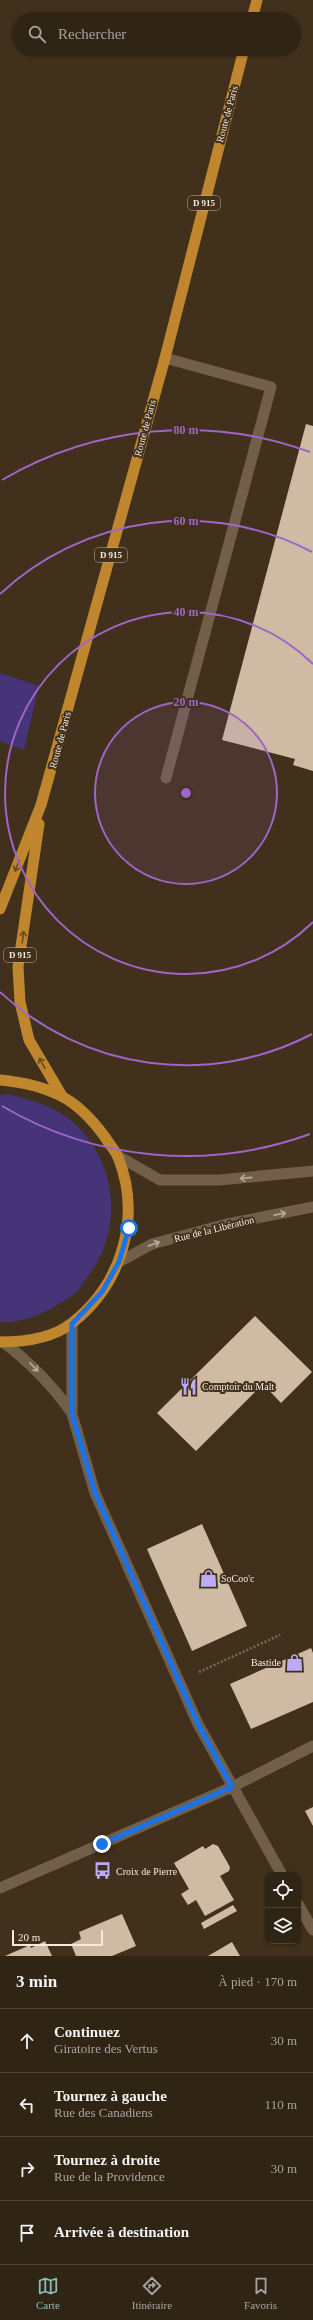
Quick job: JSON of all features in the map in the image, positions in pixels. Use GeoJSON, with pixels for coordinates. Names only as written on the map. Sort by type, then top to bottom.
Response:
{"type":"FeatureCollection","features":[{"type":"Feature","properties":{"kind":"main road"},"geometry":{"type":"LineString","coordinates":[[254,12],[257,0]]}},
{"type":"Feature","properties":{"kind":"main road","name":"Route de Paris"},"geometry":{"type":"LineString","coordinates":[[41,805],[165,358],[242,56]]}},
{"type":"Feature","properties":{"kind":"main road","name":"D 915"},"geometry":{"type":"LineString","coordinates":[[0,909],[41,805]]}},
{"type":"Feature","properties":{"kind":"main road","name":"D 915"},"geometry":{"type":"LineString","coordinates":[[41,805],[18,967],[20,1002],[29,1040],[62,1096]]}},
{"type":"Feature","properties":{"kind":"main road"},"geometry":{"type":"LineString","coordinates":[[0,1080],[29,1084],[62,1096],[93,1120],[118,1156],[128,1191],[129,1213],[129,1228],[119,1262],[102,1292],[72,1324],[40,1338],[2,1342]]}},
{"type":"Feature","properties":{"kind":"street"},"geometry":{"type":"LineString","coordinates":[[165,358],[271,387],[166,778]]}},
{"type":"Feature","properties":{"kind":"street"},"geometry":{"type":"LineString","coordinates":[[118,1156],[160,1180],[219,1180],[313,1171]]}},
{"type":"Feature","properties":{"kind":"street","name":"Rue de la Libération"},"geometry":{"type":"LineString","coordinates":[[119,1262],[152,1244],[227,1224],[313,1207]]}},
{"type":"Feature","properties":{"kind":"street"},"geometry":{"type":"LineString","coordinates":[[72,1324],[72,1414],[95,1493],[198,1724],[280,1872]]}},
{"type":"Feature","properties":{"kind":"street"},"geometry":{"type":"LineString","coordinates":[[2,1342],[27,1360],[55,1389],[72,1414]]}},
{"type":"Feature","properties":{"kind":"street"},"geometry":{"type":"LineString","coordinates":[[0,1888],[232,1787],[313,1746]]}},
{"type":"Feature","properties":{"kind":"street"},"geometry":{"type":"LineString","coordinates":[[300,1908],[313,1930]]}},
{"type":"Feature","properties":{"kind":"path"},"geometry":{"type":"LineString","coordinates":[[179,1681],[280,1635]]}},
{"type":"Feature","properties":{"kind":"shaded area"},"geometry":{"type":"Polygon","coordinates":[[[0,673],[39,686],[24,750],[0,741],[0,673]]]}},
{"type":"Feature","properties":{"kind":"shaded area"},"geometry":{"type":"Polygon","coordinates":[[[8,1094],[53,1109],[61,1113],[76,1125],[90,1142],[101,1160],[108,1180],[111,1200],[110,1221],[106,1241],[98,1261],[79,1289],[69,1298],[51,1309],[30,1318],[15,1322],[0,1322],[0,1095],[8,1094]]]}},
{"type":"Feature","properties":{"kind":"building"},"geometry":{"type":"Polygon","coordinates":[[[306,424],[313,426],[313,771],[293,765],[295,759],[222,740],[306,424]]]}},
{"type":"Feature","properties":{"kind":"building"},"geometry":{"type":"Polygon","coordinates":[[[255,1316],[312,1372],[281,1403],[263,1384],[196,1451],[157,1413],[255,1316]]]}},
{"type":"Feature","properties":{"kind":"building"},"geometry":{"type":"Polygon","coordinates":[[[202,1524],[247,1626],[192,1651],[147,1549],[202,1524]]]}},
{"type":"Feature","properties":{"kind":"building"},"geometry":{"type":"Polygon","coordinates":[[[311,1648],[313,1653],[313,1702],[251,1729],[230,1684],[311,1648]]]}},
{"type":"Feature","properties":{"kind":"building"},"geometry":{"type":"Polygon","coordinates":[[[313,1807],[313,1826],[305,1811],[313,1807]]]}},
{"type":"Feature","properties":{"kind":"building"},"geometry":{"type":"Polygon","coordinates":[[[213,1844],[218,1846],[230,1867],[229,1871],[220,1876],[234,1900],[205,1916],[196,1900],[188,1905],[181,1894],[189,1889],[174,1863],[203,1846],[205,1849],[213,1844]]]}},
{"type":"Feature","properties":{"kind":"building"},"geometry":{"type":"Polygon","coordinates":[[[233,1905],[237,1911],[204,1929],[201,1923],[233,1905]]]}},
{"type":"Feature","properties":{"kind":"building"},"geometry":{"type":"Polygon","coordinates":[[[122,1914],[136,1946],[112,1956],[76,1956],[71,1944],[81,1939],[79,1932],[122,1914]]]}},
{"type":"Feature","properties":{"kind":"building"},"geometry":{"type":"Polygon","coordinates":[[[45,1941],[52,1956],[5,1956],[30,1945],[31,1948],[45,1941]]]}},
{"type":"Feature","properties":{"kind":"building"},"geometry":{"type":"Polygon","coordinates":[[[232,1942],[240,1956],[208,1956],[232,1942]]]}},
{"type":"Feature","properties":{"kind":"place","name":"Comptoir du Malt"},"geometry":{"type":"Point","coordinates":[189,1386]}},
{"type":"Feature","properties":{"kind":"place","name":"SoCoo'c"},"geometry":{"type":"Point","coordinates":[208,1578]}},
{"type":"Feature","properties":{"kind":"place","name":"Bastide"},"geometry":{"type":"Point","coordinates":[294,1662]}},
{"type":"Feature","properties":{"kind":"place","name":"Croix de Pierre"},"geometry":{"type":"Point","coordinates":[103,1871]}},
{"type":"Feature","properties":{"kind":"route"},"geometry":{"type":"LineString","coordinates":[[102,1844],[232,1787],[198,1724],[95,1493],[72,1414],[72,1324],[102,1292],[119,1262],[129,1228]]}}]}
